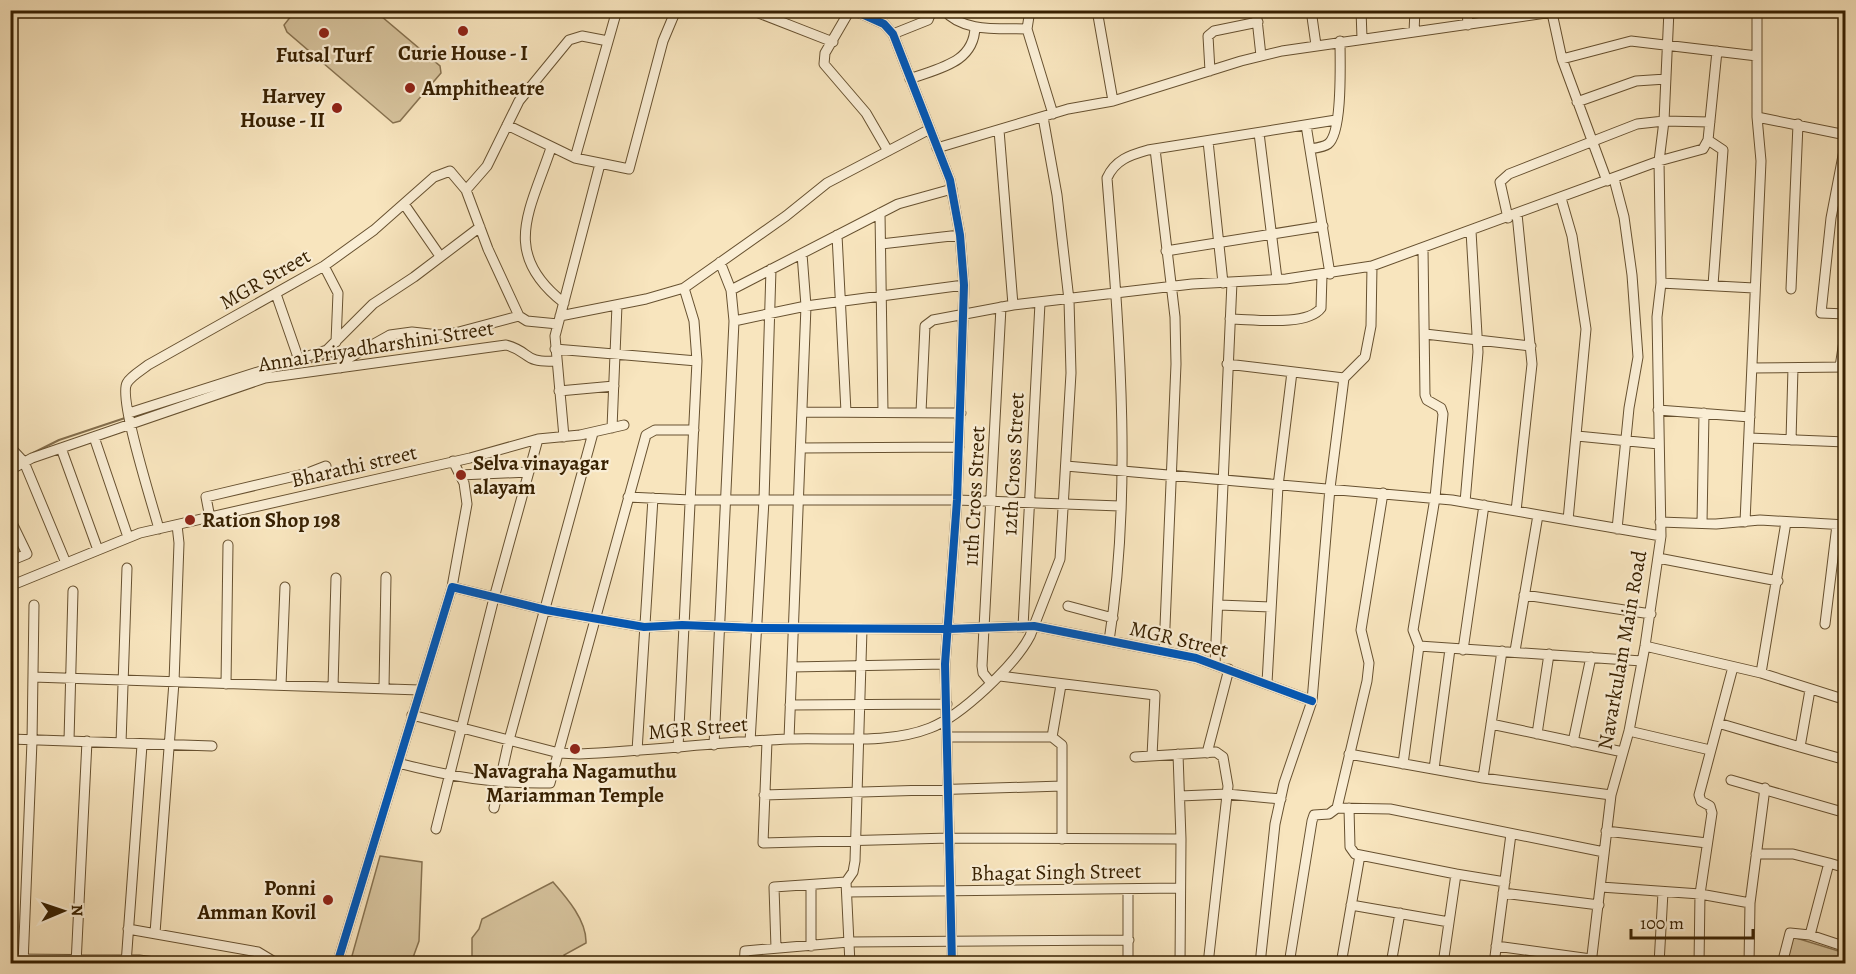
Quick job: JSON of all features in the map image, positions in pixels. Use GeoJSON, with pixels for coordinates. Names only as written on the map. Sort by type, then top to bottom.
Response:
{"type":"FeatureCollection","features":[{"type":"Feature","properties":{"kind":"street"},"geometry":{"type":"LineString","coordinates":[[575,158],[617,10]]}},
{"type":"Feature","properties":{"kind":"street"},"geometry":{"type":"LineString","coordinates":[[507,125],[575,158],[629,169],[663,41],[676,10]]}},
{"type":"Feature","properties":{"kind":"street"},"geometry":{"type":"LineString","coordinates":[[751,10],[833,42]]}},
{"type":"Feature","properties":{"kind":"street"},"geometry":{"type":"LineString","coordinates":[[888,151],[866,113],[824,64],[825,53],[852,10],[884,24],[893,34],[952,189],[960,235],[965,314],[957,500],[945,664],[948,717],[951,963]]}},
{"type":"Feature","properties":{"kind":"street"},"geometry":{"type":"LineString","coordinates":[[893,34],[928,20],[932,10]]}},
{"type":"Feature","properties":{"kind":"street"},"geometry":{"type":"LineString","coordinates":[[944,10],[957,22],[975,27],[1028,29]]}},
{"type":"Feature","properties":{"kind":"street"},"geometry":{"type":"LineString","coordinates":[[1030,10],[1028,29],[1053,114]]}},
{"type":"Feature","properties":{"kind":"street"},"geometry":{"type":"LineString","coordinates":[[1097,10],[1113,101]]}},
{"type":"Feature","properties":{"kind":"street"},"geometry":{"type":"LineString","coordinates":[[1256,10],[1261,56]]}},
{"type":"Feature","properties":{"kind":"street"},"geometry":{"type":"LineString","coordinates":[[1311,10],[1316,45]]}},
{"type":"Feature","properties":{"kind":"street"},"geometry":{"type":"LineString","coordinates":[[1361,10],[1362,38]]}},
{"type":"Feature","properties":{"kind":"street"},"geometry":{"type":"LineString","coordinates":[[1414,32],[1415,10]]}},
{"type":"Feature","properties":{"kind":"street"},"geometry":{"type":"LineString","coordinates":[[1467,10],[1468,25]]}},
{"type":"Feature","properties":{"kind":"street"},"geometry":{"type":"LineString","coordinates":[[937,148],[1068,109],[1113,101],[1261,56],[1340,41],[1567,10]]}},
{"type":"Feature","properties":{"kind":"street","name":"Navarkulam Main Road"},"geometry":{"type":"LineString","coordinates":[[1591,961],[1611,795],[1629,731],[1651,614],[1661,536],[1657,317],[1660,283],[1659,161],[1664,121],[1669,10]]}},
{"type":"Feature","properties":{"kind":"street"},"geometry":{"type":"LineString","coordinates":[[1745,522],[1761,160],[1757,117],[1757,10]]}},
{"type":"Feature","properties":{"kind":"street"},"geometry":{"type":"LineString","coordinates":[[1552,13],[1562,59],[1592,140],[1610,180],[1626,228],[1638,357],[1629,408],[1628,441],[1617,529]]}},
{"type":"Feature","properties":{"kind":"street"},"geometry":{"type":"LineString","coordinates":[[1210,71],[1208,36],[1214,31],[1257,22]]}},
{"type":"Feature","properties":{"kind":"street"},"geometry":{"type":"LineString","coordinates":[[910,79],[957,61],[968,52],[973,44],[975,27]]}},
{"type":"Feature","properties":{"kind":"street"},"geometry":{"type":"LineString","coordinates":[[608,41],[582,36],[568,40],[519,101],[483,173],[466,190],[519,316],[527,321],[559,320],[684,288],[786,216],[827,183],[930,129]]}},
{"type":"Feature","properties":{"kind":"street"},"geometry":{"type":"LineString","coordinates":[[1310,149],[1330,142],[1336,120],[1340,41]]}},
{"type":"Feature","properties":{"kind":"street"},"geometry":{"type":"LineString","coordinates":[[1562,59],[1621,42],[1667,44],[1757,56]]}},
{"type":"Feature","properties":{"kind":"street"},"geometry":{"type":"LineString","coordinates":[[921,412],[927,322],[1013,305],[1069,300],[1117,292],[1326,274],[1372,266],[1659,161],[1703,149],[1708,140],[1717,51]]}},
{"type":"Feature","properties":{"kind":"street"},"geometry":{"type":"LineString","coordinates":[[1577,102],[1636,81],[1666,79]]}},
{"type":"Feature","properties":{"kind":"street"},"geometry":{"type":"LineString","coordinates":[[452,587],[546,610],[644,627],[720,625],[793,629],[948,629],[1034,626],[1060,559],[1071,373],[1069,300],[1057,195],[1043,117]]}},
{"type":"Feature","properties":{"kind":"street"},"geometry":{"type":"LineString","coordinates":[[1757,117],[1845,135]]}},
{"type":"Feature","properties":{"kind":"street"},"geometry":{"type":"LineString","coordinates":[[1109,641],[1113,618],[1120,506],[1121,369],[1107,178],[1111,169],[1130,155],[1336,120]]}},
{"type":"Feature","properties":{"kind":"street"},"geometry":{"type":"LineString","coordinates":[[1516,511],[1531,379],[1531,346],[1513,216],[1500,188],[1501,178],[1637,124],[1664,121],[1710,122]]}},
{"type":"Feature","properties":{"kind":"street"},"geometry":{"type":"LineString","coordinates":[[1791,288],[1798,124]]}},
{"type":"Feature","properties":{"kind":"street"},"geometry":{"type":"LineString","coordinates":[[1230,319],[1299,320],[1314,315],[1321,308],[1326,274],[1323,226],[1306,125]]}},
{"type":"Feature","properties":{"kind":"street"},"geometry":{"type":"LineString","coordinates":[[999,130],[1013,305]]}},
{"type":"Feature","properties":{"kind":"street"},"geometry":{"type":"LineString","coordinates":[[1258,133],[1277,279]]}},
{"type":"Feature","properties":{"kind":"street"},"geometry":{"type":"LineString","coordinates":[[1708,140],[1723,150],[1713,285]]}},
{"type":"Feature","properties":{"kind":"street"},"geometry":{"type":"LineString","coordinates":[[1845,140],[1831,218],[1821,313],[1845,315]]}},
{"type":"Feature","properties":{"kind":"street"},"geometry":{"type":"LineString","coordinates":[[1208,141],[1219,243],[1228,282],[1230,319],[1220,605],[1215,664]]}},
{"type":"Feature","properties":{"kind":"street"},"geometry":{"type":"LineString","coordinates":[[551,148],[526,222],[524,239],[527,255],[537,277],[564,303]]}},
{"type":"Feature","properties":{"kind":"street"},"geometry":{"type":"LineString","coordinates":[[1155,149],[1175,317],[1176,364],[1164,650]]}},
{"type":"Feature","properties":{"kind":"street"},"geometry":{"type":"LineString","coordinates":[[564,437],[555,350],[559,320],[600,164]]}},
{"type":"Feature","properties":{"kind":"street","name":"MGR Street"},"geometry":{"type":"LineString","coordinates":[[131,425],[125,392],[126,383],[135,375],[324,266],[404,204],[434,177],[450,171],[466,190]]}},
{"type":"Feature","properties":{"kind":"street"},"geometry":{"type":"LineString","coordinates":[[731,290],[898,204],[952,189]]}},
{"type":"Feature","properties":{"kind":"street"},"geometry":{"type":"LineString","coordinates":[[1561,198],[1572,236],[1586,329],[1568,520]]}},
{"type":"Feature","properties":{"kind":"street"},"geometry":{"type":"LineString","coordinates":[[404,204],[440,256]]}},
{"type":"Feature","properties":{"kind":"street"},"geometry":{"type":"LineString","coordinates":[[880,213],[884,412]]}},
{"type":"Feature","properties":{"kind":"street"},"geometry":{"type":"LineString","coordinates":[[1166,251],[1323,226]]}},
{"type":"Feature","properties":{"kind":"street"},"geometry":{"type":"LineString","coordinates":[[129,412],[241,376],[317,355],[336,342],[373,304],[414,277],[480,227]]}},
{"type":"Feature","properties":{"kind":"street"},"geometry":{"type":"LineString","coordinates":[[1466,502],[1478,339],[1471,231]]}},
{"type":"Feature","properties":{"kind":"street"},"geometry":{"type":"LineString","coordinates":[[837,235],[846,412]]}},
{"type":"Feature","properties":{"kind":"street"},"geometry":{"type":"LineString","coordinates":[[881,244],[960,235]]}},
{"type":"Feature","properties":{"kind":"street"},"geometry":{"type":"LineString","coordinates":[[1402,764],[1419,646],[1413,636],[1413,630],[1435,498],[1443,414],[1441,408],[1427,400],[1425,395],[1423,249]]}},
{"type":"Feature","properties":{"kind":"street"},"geometry":{"type":"LineString","coordinates":[[789,739],[806,306],[802,254]]}},
{"type":"Feature","properties":{"kind":"street"},"geometry":{"type":"LineString","coordinates":[[714,745],[734,321],[731,290],[720,262]]}},
{"type":"Feature","properties":{"kind":"street"},"geometry":{"type":"LineString","coordinates":[[324,266],[338,293],[336,342]]}},
{"type":"Feature","properties":{"kind":"street"},"geometry":{"type":"LineString","coordinates":[[1260,963],[1275,824],[1312,701],[1330,488],[1344,378],[1365,357],[1371,326],[1372,266]]}},
{"type":"Feature","properties":{"kind":"street"},"geometry":{"type":"LineString","coordinates":[[750,742],[764,500],[771,270]]}},
{"type":"Feature","properties":{"kind":"street"},"geometry":{"type":"LineString","coordinates":[[1660,283],[1755,288]]}},
{"type":"Feature","properties":{"kind":"street"},"geometry":{"type":"LineString","coordinates":[[734,321],[806,306],[964,285]]}},
{"type":"Feature","properties":{"kind":"street"},"geometry":{"type":"LineString","coordinates":[[678,748],[682,625],[697,361],[694,321],[684,288]]}},
{"type":"Feature","properties":{"kind":"street"},"geometry":{"type":"LineString","coordinates":[[276,294],[299,360]]}},
{"type":"Feature","properties":{"kind":"street","name":"12th Cross Street"},"geometry":{"type":"LineString","coordinates":[[1023,627],[1040,303]]}},
{"type":"Feature","properties":{"kind":"street"},"geometry":{"type":"LineString","coordinates":[[612,428],[617,305]]}},
{"type":"Feature","properties":{"kind":"street","name":"11th Cross Street"},"geometry":{"type":"LineString","coordinates":[[991,683],[983,673],[982,666],[986,628],[1001,307]]}},
{"type":"Feature","properties":{"kind":"street"},"geometry":{"type":"LineString","coordinates":[[340,368],[347,358],[390,335],[412,332],[439,335],[455,333],[519,316]]}},
{"type":"Feature","properties":{"kind":"street"},"geometry":{"type":"LineString","coordinates":[[1752,368],[1843,367],[1845,328]]}},
{"type":"Feature","properties":{"kind":"street"},"geometry":{"type":"LineString","coordinates":[[1425,334],[1531,346]]}},
{"type":"Feature","properties":{"kind":"street","name":"Annai Priyadharshini Street"},"geometry":{"type":"LineString","coordinates":[[10,470],[24,462],[61,448],[265,378],[506,345],[515,347],[531,360],[556,361]]}},
{"type":"Feature","properties":{"kind":"street"},"geometry":{"type":"LineString","coordinates":[[555,350],[697,361]]}},
{"type":"Feature","properties":{"kind":"street"},"geometry":{"type":"LineString","coordinates":[[1227,364],[1344,378]]}},
{"type":"Feature","properties":{"kind":"street"},"geometry":{"type":"LineString","coordinates":[[1791,440],[1793,368]]}},
{"type":"Feature","properties":{"kind":"street"},"geometry":{"type":"LineString","coordinates":[[1267,683],[1278,486],[1292,372]]}},
{"type":"Feature","properties":{"kind":"street"},"geometry":{"type":"LineString","coordinates":[[559,391],[614,386]]}},
{"type":"Feature","properties":{"kind":"street"},"geometry":{"type":"LineString","coordinates":[[1658,410],[1750,417]]}},
{"type":"Feature","properties":{"kind":"street"},"geometry":{"type":"LineString","coordinates":[[802,412],[961,413]]}},
{"type":"Feature","properties":{"kind":"street"},"geometry":{"type":"LineString","coordinates":[[1702,523],[1704,414]]}},
{"type":"Feature","properties":{"kind":"street"},"geometry":{"type":"LineString","coordinates":[[131,425],[159,529]]}},
{"type":"Feature","properties":{"kind":"street","name":"Bharathi street"},"geometry":{"type":"LineString","coordinates":[[10,586],[128,537],[453,462],[538,439],[592,433],[624,425]]}},
{"type":"Feature","properties":{"kind":"street"},"geometry":{"type":"LineString","coordinates":[[398,763],[448,777],[500,784],[550,783],[646,435],[655,430],[694,430]]}},
{"type":"Feature","properties":{"kind":"street"},"geometry":{"type":"LineString","coordinates":[[494,808],[509,740],[592,433]]}},
{"type":"Feature","properties":{"kind":"street"},"geometry":{"type":"LineString","coordinates":[[1577,436],[1659,444]]}},
{"type":"Feature","properties":{"kind":"street"},"geometry":{"type":"LineString","coordinates":[[94,437],[128,537]]}},
{"type":"Feature","properties":{"kind":"street"},"geometry":{"type":"LineString","coordinates":[[1749,438],[1845,442]]}},
{"type":"Feature","properties":{"kind":"street"},"geometry":{"type":"LineString","coordinates":[[436,829],[494,598],[538,439]]}},
{"type":"Feature","properties":{"kind":"street"},"geometry":{"type":"LineString","coordinates":[[10,447],[24,462],[66,563]]}},
{"type":"Feature","properties":{"kind":"street"},"geometry":{"type":"LineString","coordinates":[[801,447],[959,447]]}},
{"type":"Feature","properties":{"kind":"street"},"geometry":{"type":"LineString","coordinates":[[61,448],[98,550]]}},
{"type":"Feature","properties":{"kind":"street"},"geometry":{"type":"LineString","coordinates":[[337,963],[452,587],[466,504],[460,475],[453,462]]}},
{"type":"Feature","properties":{"kind":"street"},"geometry":{"type":"LineString","coordinates":[[210,518],[206,497],[308,473],[326,466]]}},
{"type":"Feature","properties":{"kind":"street"},"geometry":{"type":"LineString","coordinates":[[1066,466],[1170,477],[1435,498],[1661,536]]}},
{"type":"Feature","properties":{"kind":"street"},"geometry":{"type":"LineString","coordinates":[[460,475],[529,472]]}},
{"type":"Feature","properties":{"kind":"street"},"geometry":{"type":"LineString","coordinates":[[1289,963],[1312,821],[1314,815],[1329,814],[1336,808],[1367,681],[1369,663],[1361,630],[1383,493]]}},
{"type":"Feature","properties":{"kind":"street"},"geometry":{"type":"LineString","coordinates":[[628,497],[726,501],[957,500],[1120,506]]}},
{"type":"Feature","properties":{"kind":"street"},"geometry":{"type":"LineString","coordinates":[[637,751],[653,498]]}},
{"type":"Feature","properties":{"kind":"street"},"geometry":{"type":"LineString","coordinates":[[1463,650],[1484,505]]}},
{"type":"Feature","properties":{"kind":"street"},"geometry":{"type":"LineString","coordinates":[[1515,651],[1538,515]]}},
{"type":"Feature","properties":{"kind":"street"},"geometry":{"type":"LineString","coordinates":[[10,519],[27,554],[10,561]]}},
{"type":"Feature","properties":{"kind":"street"},"geometry":{"type":"LineString","coordinates":[[1660,522],[1786,522],[1841,525],[1825,624]]}},
{"type":"Feature","properties":{"kind":"street"},"geometry":{"type":"LineString","coordinates":[[1761,673],[1786,522]]}},
{"type":"Feature","properties":{"kind":"street"},"geometry":{"type":"LineString","coordinates":[[155,933],[174,682],[179,543],[177,525]]}},
{"type":"Feature","properties":{"kind":"street"},"geometry":{"type":"LineString","coordinates":[[226,684],[228,545]]}},
{"type":"Feature","properties":{"kind":"street"},"geometry":{"type":"LineString","coordinates":[[1658,558],[1778,581]]}},
{"type":"Feature","properties":{"kind":"street"},"geometry":{"type":"LineString","coordinates":[[121,743],[125,681],[127,568]]}},
{"type":"Feature","properties":{"kind":"street"},"geometry":{"type":"LineString","coordinates":[[384,687],[386,577]]}},
{"type":"Feature","properties":{"kind":"street"},"geometry":{"type":"LineString","coordinates":[[333,687],[336,578]]}},
{"type":"Feature","properties":{"kind":"street"},"geometry":{"type":"LineString","coordinates":[[281,685],[285,587]]}},
{"type":"Feature","properties":{"kind":"street"},"geometry":{"type":"LineString","coordinates":[[69,740],[73,591]]}},
{"type":"Feature","properties":{"kind":"street"},"geometry":{"type":"LineString","coordinates":[[1524,595],[1651,614]]}},
{"type":"Feature","properties":{"kind":"street"},"geometry":{"type":"LineString","coordinates":[[23,962],[32,741],[34,605]]}},
{"type":"Feature","properties":{"kind":"street"},"geometry":{"type":"LineString","coordinates":[[1220,605],[1271,607]]}},
{"type":"Feature","properties":{"kind":"street"},"geometry":{"type":"LineString","coordinates":[[1068,606],[1113,618]]}},
{"type":"Feature","properties":{"kind":"street","name":"MGR Street"},"geometry":{"type":"LineString","coordinates":[[412,715],[559,753],[637,751],[789,739],[906,734],[930,728],[948,717],[1000,676],[1024,649],[1034,626],[1164,650],[1215,664],[1312,701]]}},
{"type":"Feature","properties":{"kind":"street"},"geometry":{"type":"LineString","coordinates":[[850,963],[847,887],[853,872],[856,841],[857,737],[862,629]]}},
{"type":"Feature","properties":{"kind":"street"},"geometry":{"type":"LineString","coordinates":[[1419,646],[1515,651],[1642,662]]}},
{"type":"Feature","properties":{"kind":"street"},"geometry":{"type":"LineString","coordinates":[[1645,646],[1761,673],[1845,700]]}},
{"type":"Feature","properties":{"kind":"street"},"geometry":{"type":"LineString","coordinates":[[1434,769],[1450,649]]}},
{"type":"Feature","properties":{"kind":"street"},"geometry":{"type":"LineString","coordinates":[[1483,778],[1502,651]]}},
{"type":"Feature","properties":{"kind":"street"},"geometry":{"type":"LineString","coordinates":[[1537,734],[1549,654]]}},
{"type":"Feature","properties":{"kind":"street"},"geometry":{"type":"LineString","coordinates":[[1573,742],[1591,657]]}},
{"type":"Feature","properties":{"kind":"street"},"geometry":{"type":"LineString","coordinates":[[792,668],[945,664]]}},
{"type":"Feature","properties":{"kind":"street"},"geometry":{"type":"LineString","coordinates":[[1699,963],[1700,894],[1712,813],[1710,806],[1701,801],[1699,795],[1733,667]]}},
{"type":"Feature","properties":{"kind":"street","name":"MGR Street"},"geometry":{"type":"LineString","coordinates":[[1207,753],[1229,669]]}},
{"type":"Feature","properties":{"kind":"street"},"geometry":{"type":"LineString","coordinates":[[1000,676],[1155,695],[1152,756]]}},
{"type":"Feature","properties":{"kind":"street"},"geometry":{"type":"LineString","coordinates":[[33,677],[420,690]]}},
{"type":"Feature","properties":{"kind":"street"},"geometry":{"type":"LineString","coordinates":[[1052,737],[1060,685]]}},
{"type":"Feature","properties":{"kind":"street"},"geometry":{"type":"LineString","coordinates":[[1800,747],[1810,690]]}},
{"type":"Feature","properties":{"kind":"street"},"geometry":{"type":"LineString","coordinates":[[790,705],[947,704]]}},
{"type":"Feature","properties":{"kind":"street"},"geometry":{"type":"LineString","coordinates":[[1718,723],[1845,760]]}},
{"type":"Feature","properties":{"kind":"street"},"geometry":{"type":"LineString","coordinates":[[1491,724],[1623,752]]}},
{"type":"Feature","properties":{"kind":"street"},"geometry":{"type":"LineString","coordinates":[[1629,731],[1710,750]]}},
{"type":"Feature","properties":{"kind":"street"},"geometry":{"type":"LineString","coordinates":[[948,737],[1052,737],[1062,745],[1062,838]]}},
{"type":"Feature","properties":{"kind":"street"},"geometry":{"type":"LineString","coordinates":[[10,739],[212,746]]}},
{"type":"Feature","properties":{"kind":"street"},"geometry":{"type":"LineString","coordinates":[[76,962],[87,741]]}},
{"type":"Feature","properties":{"kind":"street"},"geometry":{"type":"LineString","coordinates":[[767,741],[763,843],[950,838],[1181,839]]}},
{"type":"Feature","properties":{"kind":"street"},"geometry":{"type":"LineString","coordinates":[[126,962],[142,745]]}},
{"type":"Feature","properties":{"kind":"street"},"geometry":{"type":"LineString","coordinates":[[1135,757],[1216,752],[1223,757],[1227,794],[1208,963]]}},
{"type":"Feature","properties":{"kind":"street"},"geometry":{"type":"LineString","coordinates":[[1178,754],[1181,839],[1180,963]]}},
{"type":"Feature","properties":{"kind":"street"},"geometry":{"type":"LineString","coordinates":[[1349,754],[1483,778],[1611,795]]}},
{"type":"Feature","properties":{"kind":"street"},"geometry":{"type":"LineString","coordinates":[[1731,780],[1845,813]]}},
{"type":"Feature","properties":{"kind":"street"},"geometry":{"type":"LineString","coordinates":[[764,795],[1062,786]]}},
{"type":"Feature","properties":{"kind":"street"},"geometry":{"type":"LineString","coordinates":[[1749,963],[1750,903],[1765,788]]}},
{"type":"Feature","properties":{"kind":"street"},"geometry":{"type":"LineString","coordinates":[[1180,796],[1227,794],[1281,799]]}},
{"type":"Feature","properties":{"kind":"street"},"geometry":{"type":"LineString","coordinates":[[1336,808],[1390,809],[1604,852]]}},
{"type":"Feature","properties":{"kind":"street"},"geometry":{"type":"LineString","coordinates":[[1349,808],[1350,848],[1355,854],[1505,882]]}},
{"type":"Feature","properties":{"kind":"street"},"geometry":{"type":"LineString","coordinates":[[1606,831],[1707,843]]}},
{"type":"Feature","properties":{"kind":"street"},"geometry":{"type":"LineString","coordinates":[[1494,963],[1511,834]]}},
{"type":"Feature","properties":{"kind":"street"},"geometry":{"type":"LineString","coordinates":[[1756,854],[1793,854],[1845,868]]}},
{"type":"Feature","properties":{"kind":"street"},"geometry":{"type":"LineString","coordinates":[[1341,963],[1360,855]]}},
{"type":"Feature","properties":{"kind":"street"},"geometry":{"type":"LineString","coordinates":[[1810,935],[1829,863]]}},
{"type":"Feature","properties":{"kind":"street"},"geometry":{"type":"LineString","coordinates":[[1443,963],[1456,874]]}},
{"type":"Feature","properties":{"kind":"street"},"geometry":{"type":"LineString","coordinates":[[811,946],[812,885]]}},
{"type":"Feature","properties":{"kind":"street","name":"Bhagat Singh Street"},"geometry":{"type":"LineString","coordinates":[[776,948],[774,887],[812,885],[951,891],[1180,888]]}},
{"type":"Feature","properties":{"kind":"street"},"geometry":{"type":"LineString","coordinates":[[1601,887],[1700,894],[1750,903]]}},
{"type":"Feature","properties":{"kind":"street"},"geometry":{"type":"LineString","coordinates":[[1128,889],[1128,963]]}},
{"type":"Feature","properties":{"kind":"street"},"geometry":{"type":"LineString","coordinates":[[1660,963],[1663,892]]}},
{"type":"Feature","properties":{"kind":"street"},"geometry":{"type":"LineString","coordinates":[[1503,893],[1599,905]]}},
{"type":"Feature","properties":{"kind":"street"},"geometry":{"type":"LineString","coordinates":[[1351,904],[1449,922]]}},
{"type":"Feature","properties":{"kind":"street"},"geometry":{"type":"LineString","coordinates":[[1392,963],[1400,913]]}},
{"type":"Feature","properties":{"kind":"street"},"geometry":{"type":"LineString","coordinates":[[128,929],[258,952],[278,963]]}},
{"type":"Feature","properties":{"kind":"street"},"geometry":{"type":"LineString","coordinates":[[1782,963],[1790,933],[1810,935],[1845,947]]}},
{"type":"Feature","properties":{"kind":"street"},"geometry":{"type":"LineString","coordinates":[[744,963],[745,951],[849,942],[1129,940]]}},
{"type":"Feature","properties":{"kind":"street"},"geometry":{"type":"LineString","coordinates":[[1496,946],[1591,961]]}},
{"type":"Feature","properties":{"kind":"street"},"geometry":{"type":"LineString","coordinates":[[10,959],[23,962],[170,963]]}},
{"type":"Feature","properties":{"kind":"shaded area"},"geometry":{"type":"Polygon","coordinates":[[[295,11],[375,11],[440,66],[441,73],[400,121],[393,123],[287,32],[284,25],[295,11]]]}},
{"type":"Feature","properties":{"kind":"shaded area"},"geometry":{"type":"Polygon","coordinates":[[[380,856],[422,862],[419,941],[411,963],[350,963],[380,856]]]}},
{"type":"Feature","properties":{"kind":"shaded area"},"geometry":{"type":"Polygon","coordinates":[[[553,882],[580,918],[585,935],[586,943],[564,955],[568,963],[470,963],[472,962],[472,938],[479,929],[482,919],[553,882]]]}},
{"type":"Feature","properties":{"kind":"shaded area"},"geometry":{"type":"Polygon","coordinates":[[[1793,937],[1845,953],[1845,963],[1787,964],[1793,937]]]}},
{"type":"Feature","properties":{"kind":"waterway"},"geometry":{"type":"LineString","coordinates":[[279,370],[341,355]]}},
{"type":"Feature","properties":{"kind":"waterway"},"geometry":{"type":"LineString","coordinates":[[33,453],[59,440],[125,418]]}},
{"type":"Feature","properties":{"kind":"cycle path"},"geometry":{"type":"LineString","coordinates":[[853,10],[884,24],[893,34],[950,180],[960,235],[964,285],[957,500],[945,664],[952,964]]}},
{"type":"Feature","properties":{"kind":"cycle path"},"geometry":{"type":"LineString","coordinates":[[337,964],[452,587],[546,610],[644,627],[682,625],[757,628],[948,629],[1034,626],[1196,658],[1312,701]]}},
{"type":"Feature","properties":{"kind":"place","name":"Curie House - I"},"geometry":{"type":"Point","coordinates":[463,31]}},
{"type":"Feature","properties":{"kind":"place","name":"Futsal Turf"},"geometry":{"type":"Point","coordinates":[324,33]}},
{"type":"Feature","properties":{"kind":"place","name":"Amphitheatre"},"geometry":{"type":"Point","coordinates":[410,88]}},
{"type":"Feature","properties":{"kind":"place","name":"Harvey House - II"},"geometry":{"type":"Point","coordinates":[337,108]}},
{"type":"Feature","properties":{"kind":"place","name":"Selva vinayagar alayam"},"geometry":{"type":"Point","coordinates":[461,475]}},
{"type":"Feature","properties":{"kind":"place","name":"Ration Shop 198"},"geometry":{"type":"Point","coordinates":[190,520]}},
{"type":"Feature","properties":{"kind":"place","name":"Navagraha Nagamuthu Mariamman Temple"},"geometry":{"type":"Point","coordinates":[575,749]}},
{"type":"Feature","properties":{"kind":"place","name":"Ponni Amman Kovil"},"geometry":{"type":"Point","coordinates":[328,900]}}]}
